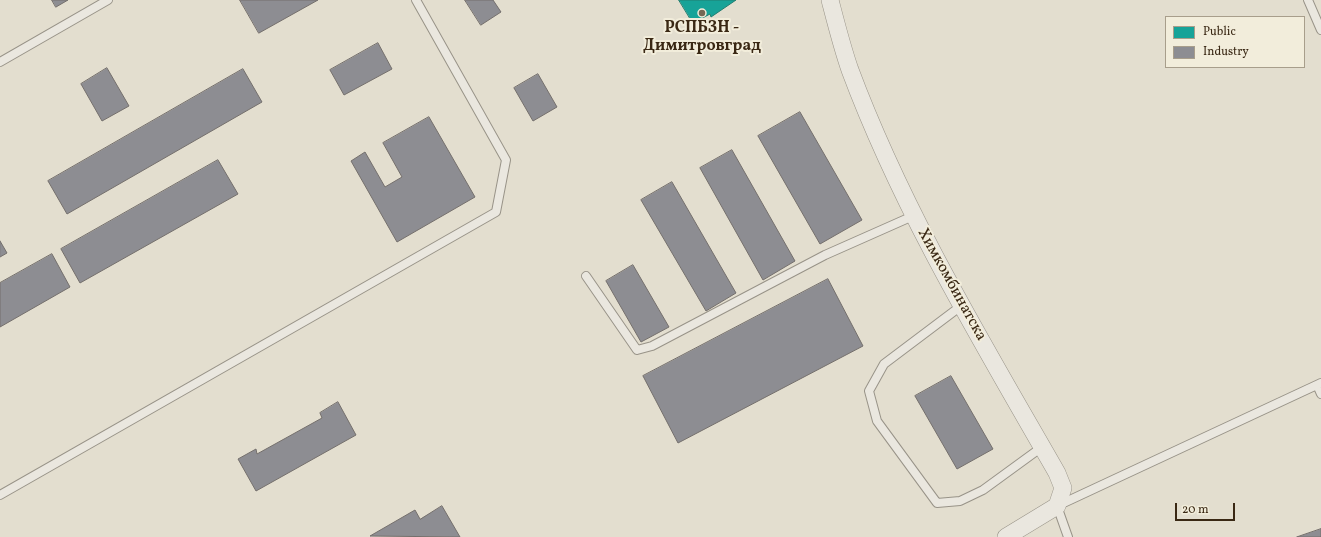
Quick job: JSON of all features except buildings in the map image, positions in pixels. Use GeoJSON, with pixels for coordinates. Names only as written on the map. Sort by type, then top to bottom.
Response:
{"type":"FeatureCollection","features":[{"type":"Feature","properties":{"kind":"street","name":"Химкомбинатска"},"geometry":{"type":"LineString","coordinates":[[830,0],[849,68],[882,151],[913,216],[961,306],[1057,473],[1063,488],[1057,506]]}},
{"type":"Feature","properties":{"kind":"street"},"geometry":{"type":"LineString","coordinates":[[1006,537],[1057,506]]}},
{"type":"Feature","properties":{"kind":"lane"},"geometry":{"type":"LineString","coordinates":[[0,62],[108,0]]}},
{"type":"Feature","properties":{"kind":"lane"},"geometry":{"type":"LineString","coordinates":[[0,495],[496,212],[506,160],[416,0]]}},
{"type":"Feature","properties":{"kind":"lane"},"geometry":{"type":"LineString","coordinates":[[1308,0],[1321,30]]}},
{"type":"Feature","properties":{"kind":"lane"},"geometry":{"type":"LineString","coordinates":[[586,276],[637,350],[652,346],[825,255],[913,216]]}},
{"type":"Feature","properties":{"kind":"lane"},"geometry":{"type":"LineString","coordinates":[[961,306],[884,364],[869,391],[877,421],[937,503],[960,501],[983,490],[1042,447]]}},
{"type":"Feature","properties":{"kind":"lane"},"geometry":{"type":"LineString","coordinates":[[1068,537],[1057,506],[1319,384],[1321,394]]}},
{"type":"Feature","properties":{"kind":"place","name":"РСПБЗН - Димитровград"},"geometry":{"type":"Point","coordinates":[702,13]}}]}
